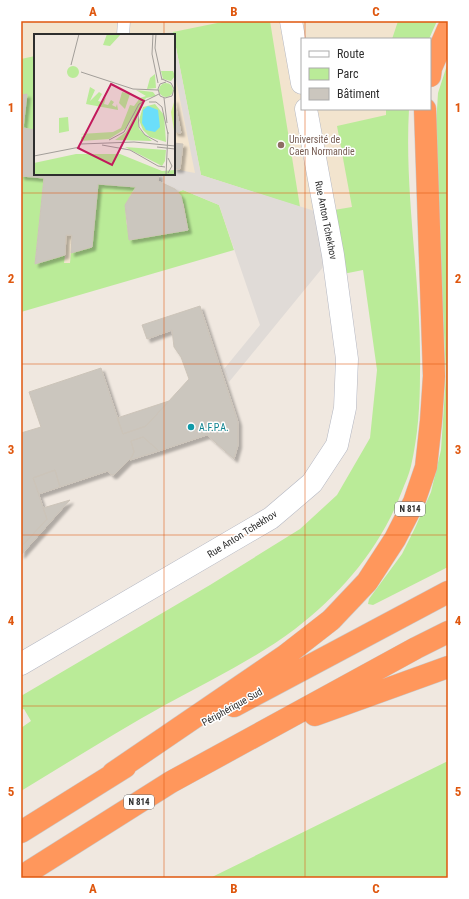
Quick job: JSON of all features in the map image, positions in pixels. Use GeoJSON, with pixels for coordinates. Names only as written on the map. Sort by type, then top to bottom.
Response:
{"type":"FeatureCollection","features":[{"type":"Feature","properties":{"kind":"highway"},"geometry":{"type":"LineString","coordinates":[[431,68],[448,29]]}},
{"type":"Feature","properties":{"kind":"highway","name":"N 814"},"geometry":{"type":"LineString","coordinates":[[113,773],[286,655],[331,620],[367,582],[395,539],[414,502],[426,467],[432,421],[434,376],[425,110]]}},
{"type":"Feature","properties":{"kind":"highway","name":"Périphérique Sud"},"geometry":{"type":"LineString","coordinates":[[21,832],[113,773],[286,677],[448,592]]}},
{"type":"Feature","properties":{"kind":"highway","name":"N 814"},"geometry":{"type":"LineString","coordinates":[[30,871],[170,782],[448,632]]}},
{"type":"Feature","properties":{"kind":"highway","name":"N 814"},"geometry":{"type":"LineString","coordinates":[[250,739],[448,667]]}},
{"type":"Feature","properties":{"kind":"street"},"geometry":{"type":"LineString","coordinates":[[291,21],[301,78]]}},
{"type":"Feature","properties":{"kind":"street","name":"Rue Anton Tchekhov"},"geometry":{"type":"LineString","coordinates":[[21,664],[271,518],[312,483],[338,445],[345,408],[347,359],[333,255],[306,110]]}},
{"type":"Feature","properties":{"kind":"lane"},"geometry":{"type":"LineString","coordinates":[[123,34],[124,21]]}},
{"type":"Feature","properties":{"kind":"shaded area","name":"Université de Caen Normandie"},"geometry":{"type":"Polygon","coordinates":[[[21,21],[398,21],[392,38],[301,38],[301,110],[386,110],[392,201],[21,306],[21,21]]]}},
{"type":"Feature","properties":{"kind":"shaded area"},"geometry":{"type":"Polygon","coordinates":[[[173,32],[174,34],[166,34],[173,32]]]}},
{"type":"Feature","properties":{"kind":"shaded area"},"geometry":{"type":"Polygon","coordinates":[[[175,42],[201,175],[324,214],[333,255],[229,382],[224,369],[260,325],[219,205],[183,190],[178,192],[158,181],[159,175],[175,175],[175,169],[195,173],[175,75],[175,42]]]}},
{"type":"Feature","properties":{"kind":"green space"},"geometry":{"type":"Polygon","coordinates":[[[227,21],[270,21],[300,207],[201,175],[175,42],[175,34],[173,32],[227,21]]]}},
{"type":"Feature","properties":{"kind":"green space"},"geometry":{"type":"Polygon","coordinates":[[[398,21],[437,21],[429,38],[392,38],[398,21]]]}},
{"type":"Feature","properties":{"kind":"green space"},"geometry":{"type":"Polygon","coordinates":[[[34,56],[34,130],[23,128],[27,94],[21,95],[21,59],[34,56]]]}},
{"type":"Feature","properties":{"kind":"green space"},"geometry":{"type":"Polygon","coordinates":[[[448,62],[448,567],[373,605],[368,604],[369,599],[402,554],[431,492],[441,450],[446,375],[435,142],[438,93],[448,62]]]}},
{"type":"Feature","properties":{"kind":"green space"},"geometry":{"type":"Polygon","coordinates":[[[386,110],[409,110],[409,175],[420,341],[420,397],[411,466],[393,512],[383,531],[358,568],[329,600],[280,640],[248,660],[147,715],[21,791],[21,728],[31,721],[24,709],[21,710],[21,696],[210,585],[300,529],[337,495],[370,438],[377,370],[363,270],[343,274],[334,210],[352,207],[337,126],[386,115],[386,110]]]}},
{"type":"Feature","properties":{"kind":"green space"},"geometry":{"type":"Polygon","coordinates":[[[21,176],[44,178],[35,263],[65,255],[64,263],[70,263],[71,253],[92,247],[98,184],[136,187],[128,200],[126,212],[130,240],[188,230],[184,205],[178,192],[183,190],[219,205],[234,250],[21,312],[21,176]]]}},
{"type":"Feature","properties":{"kind":"green space"},"geometry":{"type":"Polygon","coordinates":[[[448,761],[448,878],[210,878],[448,761]]]}},
{"type":"Feature","properties":{"kind":"building"},"geometry":{"type":"Polygon","coordinates":[[[27,94],[23,128],[34,130],[34,175],[159,175],[158,181],[175,189],[181,196],[188,230],[129,240],[125,205],[136,187],[98,184],[92,247],[71,253],[72,235],[66,235],[65,255],[35,264],[44,178],[21,176],[21,95],[27,94]]]}},
{"type":"Feature","properties":{"kind":"building"},"geometry":{"type":"Polygon","coordinates":[[[175,104],[181,133],[175,132],[175,104]]]}},
{"type":"Feature","properties":{"kind":"building"},"geometry":{"type":"Polygon","coordinates":[[[175,143],[183,144],[180,169],[175,169],[175,143]]]}},
{"type":"Feature","properties":{"kind":"building","name":"A.F.P.A."},"geometry":{"type":"Polygon","coordinates":[[[200,306],[238,422],[238,445],[234,459],[207,435],[159,451],[143,437],[131,441],[134,452],[132,457],[114,475],[111,475],[108,471],[60,487],[55,470],[33,478],[47,519],[21,547],[21,433],[41,427],[29,392],[101,368],[123,434],[146,426],[189,379],[181,357],[174,347],[172,330],[147,339],[142,325],[200,306]]]}},
{"type":"Feature","properties":{"kind":"building"},"geometry":{"type":"Polygon","coordinates":[[[169,401],[146,426],[123,434],[117,418],[169,401]]]}},
{"type":"Feature","properties":{"kind":"building"},"geometry":{"type":"Polygon","coordinates":[[[143,437],[159,451],[130,460],[134,452],[131,441],[143,437]]]}},
{"type":"Feature","properties":{"kind":"building"},"geometry":{"type":"Polygon","coordinates":[[[55,470],[60,487],[39,494],[33,478],[55,470]]]}},
{"type":"Feature","properties":{"kind":"building"},"geometry":{"type":"Polygon","coordinates":[[[70,500],[21,555],[21,547],[47,519],[43,508],[70,500]]]}},
{"type":"Feature","properties":{"kind":"place","name":"Université de Caen Normandie"},"geometry":{"type":"Point","coordinates":[281,145]}},
{"type":"Feature","properties":{"kind":"place","name":"A.F.P.A."},"geometry":{"type":"Point","coordinates":[191,427]}}]}
